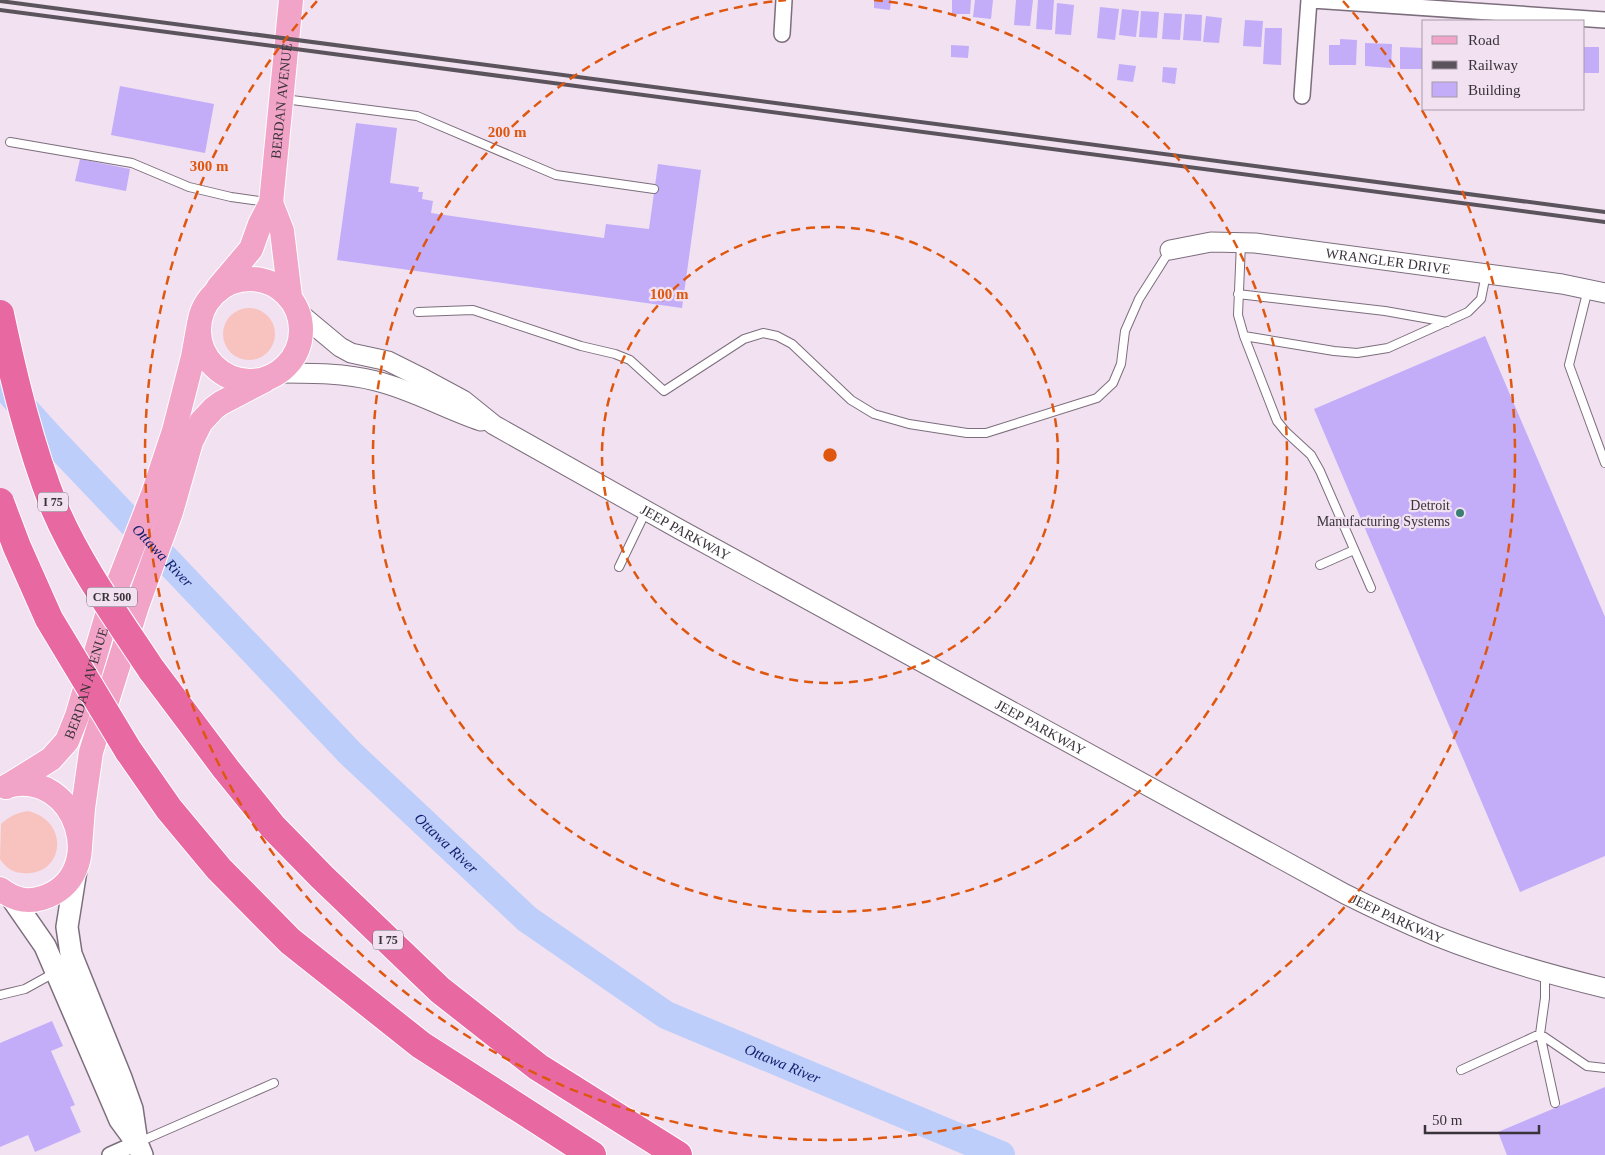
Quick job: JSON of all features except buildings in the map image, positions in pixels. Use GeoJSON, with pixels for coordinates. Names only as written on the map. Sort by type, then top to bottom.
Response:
{"type":"FeatureCollection","features":[{"type":"Feature","properties":{"kind":"highway","name":"I 75"},"geometry":{"type":"LineString","coordinates":[[0,314],[14,378],[34,447],[56,509],[84,564],[151,669],[226,769],[273,827],[322,877],[440,990],[538,1067],[678,1155]]}},
{"type":"Feature","properties":{"kind":"highway"},"geometry":{"type":"LineString","coordinates":[[0,502],[17,547],[49,619],[128,750],[169,809],[213,861],[290,941],[421,1045],[592,1155]]}},
{"type":"Feature","properties":{"kind":"main road","name":"BERDAN AVENUE"},"geometry":{"type":"LineString","coordinates":[[214,294],[251,249],[260,224],[272,203],[291,0]]}},
{"type":"Feature","properties":{"kind":"main road","name":"BERDAN AVENUE"},"geometry":{"type":"LineString","coordinates":[[272,203],[282,231],[294,305]]}},
{"type":"Feature","properties":{"kind":"main road"},"geometry":{"type":"LineString","coordinates":[[244,279],[261,280],[277,286],[294,305],[302,328],[300,346],[292,361],[273,376],[248,382],[232,378],[217,370],[206,357],[200,341],[199,324],[204,308],[214,294],[228,284],[244,279]]}},
{"type":"Feature","properties":{"kind":"main road","name":"BERDAN AVENUE"},"geometry":{"type":"LineString","coordinates":[[3,788],[51,759],[67,741],[77,716],[111,602],[153,494],[185,392],[199,324]]}},
{"type":"Feature","properties":{"kind":"main road","name":"BERDAN AVENUE"},"geometry":{"type":"LineString","coordinates":[[76,870],[91,752],[148,575],[171,512],[191,442],[201,422],[221,403],[273,376]]}},
{"type":"Feature","properties":{"kind":"main road"},"geometry":{"type":"LineString","coordinates":[[3,788],[23,783],[33,784],[52,791],[72,814],[79,836],[80,847]]}},
{"type":"Feature","properties":{"kind":"main road"},"geometry":{"type":"LineString","coordinates":[[4,893],[17,900],[48,896],[64,886],[76,870]]}},
{"type":"Feature","properties":{"kind":"main road"},"geometry":{"type":"LineString","coordinates":[[76,870],[67,927],[71,954],[122,1078],[132,1109],[140,1149]]}},
{"type":"Feature","properties":{"kind":"main road"},"geometry":{"type":"LineString","coordinates":[[4,893],[45,946],[120,1120],[140,1149]]}},
{"type":"Feature","properties":{"kind":"street"},"geometry":{"type":"LineString","coordinates":[[782,34],[784,0]]}},
{"type":"Feature","properties":{"kind":"street"},"geometry":{"type":"LineString","coordinates":[[1302,96],[1310,0],[1605,20]]}},
{"type":"Feature","properties":{"kind":"street","name":"WRANGLER DRIVE"},"geometry":{"type":"LineString","coordinates":[[1170,250],[1212,242],[1241,242],[1562,284],[1596,291]]}},
{"type":"Feature","properties":{"kind":"street","name":"JEEP PARKWAY"},"geometry":{"type":"LineString","coordinates":[[294,305],[340,347],[351,353],[388,361],[463,400],[494,425],[646,511],[1345,894],[1436,936],[1504,961],[1605,988]]}},
{"type":"Feature","properties":{"kind":"street","name":"JEEP PARKWAY"},"geometry":{"type":"LineString","coordinates":[[273,376],[342,375],[376,380],[412,392],[458,413],[494,425]]}},
{"type":"Feature","properties":{"kind":"street"},"geometry":{"type":"LineString","coordinates":[[110,1155],[140,1149]]}},
{"type":"Feature","properties":{"kind":"lane"},"geometry":{"type":"LineString","coordinates":[[282,99],[417,116],[556,176],[654,189]]}},
{"type":"Feature","properties":{"kind":"lane"},"geometry":{"type":"LineString","coordinates":[[10,142],[132,163],[189,187],[231,197],[272,203]]}},
{"type":"Feature","properties":{"kind":"lane"},"geometry":{"type":"LineString","coordinates":[[1241,242],[1238,315],[1244,336],[1278,421],[1286,432],[1311,455],[1320,471],[1371,588]]}},
{"type":"Feature","properties":{"kind":"lane"},"geometry":{"type":"LineString","coordinates":[[418,312],[473,310],[581,346],[615,354],[630,360],[664,391],[744,339],[763,333],[777,336],[792,344],[851,400],[874,414],[909,424],[967,434],[986,433],[1097,398],[1113,383],[1120,364],[1125,332],[1139,299],[1170,250]]}},
{"type":"Feature","properties":{"kind":"lane"},"geometry":{"type":"LineString","coordinates":[[1244,336],[1357,353],[1388,348],[1468,312],[1481,299],[1486,274]]}},
{"type":"Feature","properties":{"kind":"lane"},"geometry":{"type":"LineString","coordinates":[[1596,291],[1569,365],[1605,463]]}},
{"type":"Feature","properties":{"kind":"lane"},"geometry":{"type":"LineString","coordinates":[[1238,294],[1385,311],[1447,322]]}},
{"type":"Feature","properties":{"kind":"lane"},"geometry":{"type":"LineString","coordinates":[[619,567],[646,511]]}},
{"type":"Feature","properties":{"kind":"lane"},"geometry":{"type":"LineString","coordinates":[[1320,565],[1354,550]]}},
{"type":"Feature","properties":{"kind":"lane"},"geometry":{"type":"LineString","coordinates":[[0,995],[25,989],[56,972]]}},
{"type":"Feature","properties":{"kind":"lane"},"geometry":{"type":"LineString","coordinates":[[1546,973],[1540,1034],[1555,1103]]}},
{"type":"Feature","properties":{"kind":"lane"},"geometry":{"type":"LineString","coordinates":[[1540,1034],[1587,1066],[1605,1068]]}},
{"type":"Feature","properties":{"kind":"lane"},"geometry":{"type":"LineString","coordinates":[[1461,1070],[1540,1034]]}},
{"type":"Feature","properties":{"kind":"lane"},"geometry":{"type":"LineString","coordinates":[[140,1149],[274,1083]]}},
{"type":"Feature","properties":{"kind":"shaded area"},"geometry":{"type":"Polygon","coordinates":[[[249,308],[263,312],[271,320],[275,334],[271,348],[263,356],[249,360],[235,356],[227,348],[223,334],[227,320],[235,312],[249,308]]]}},
{"type":"Feature","properties":{"kind":"shaded area"},"geometry":{"type":"Polygon","coordinates":[[[28,811],[42,817],[51,826],[56,837],[57,848],[54,858],[47,867],[37,872],[19,873],[4,865],[0,859],[1,824],[13,815],[28,811]]]}},
{"type":"Feature","properties":{"kind":"waterway","name":"Ottawa River"},"geometry":{"type":"LineString","coordinates":[[0,382],[350,753],[527,919],[666,1015],[1001,1155]]}},
{"type":"Feature","properties":{"kind":"railway"},"geometry":{"type":"LineString","coordinates":[[0,1],[1605,212]]}},
{"type":"Feature","properties":{"kind":"railway"},"geometry":{"type":"LineString","coordinates":[[0,10],[1605,222]]}},
{"type":"Feature","properties":{"kind":"place","name":"Detroit Manufacturing Systems"},"geometry":{"type":"Point","coordinates":[1460,513]}}]}
